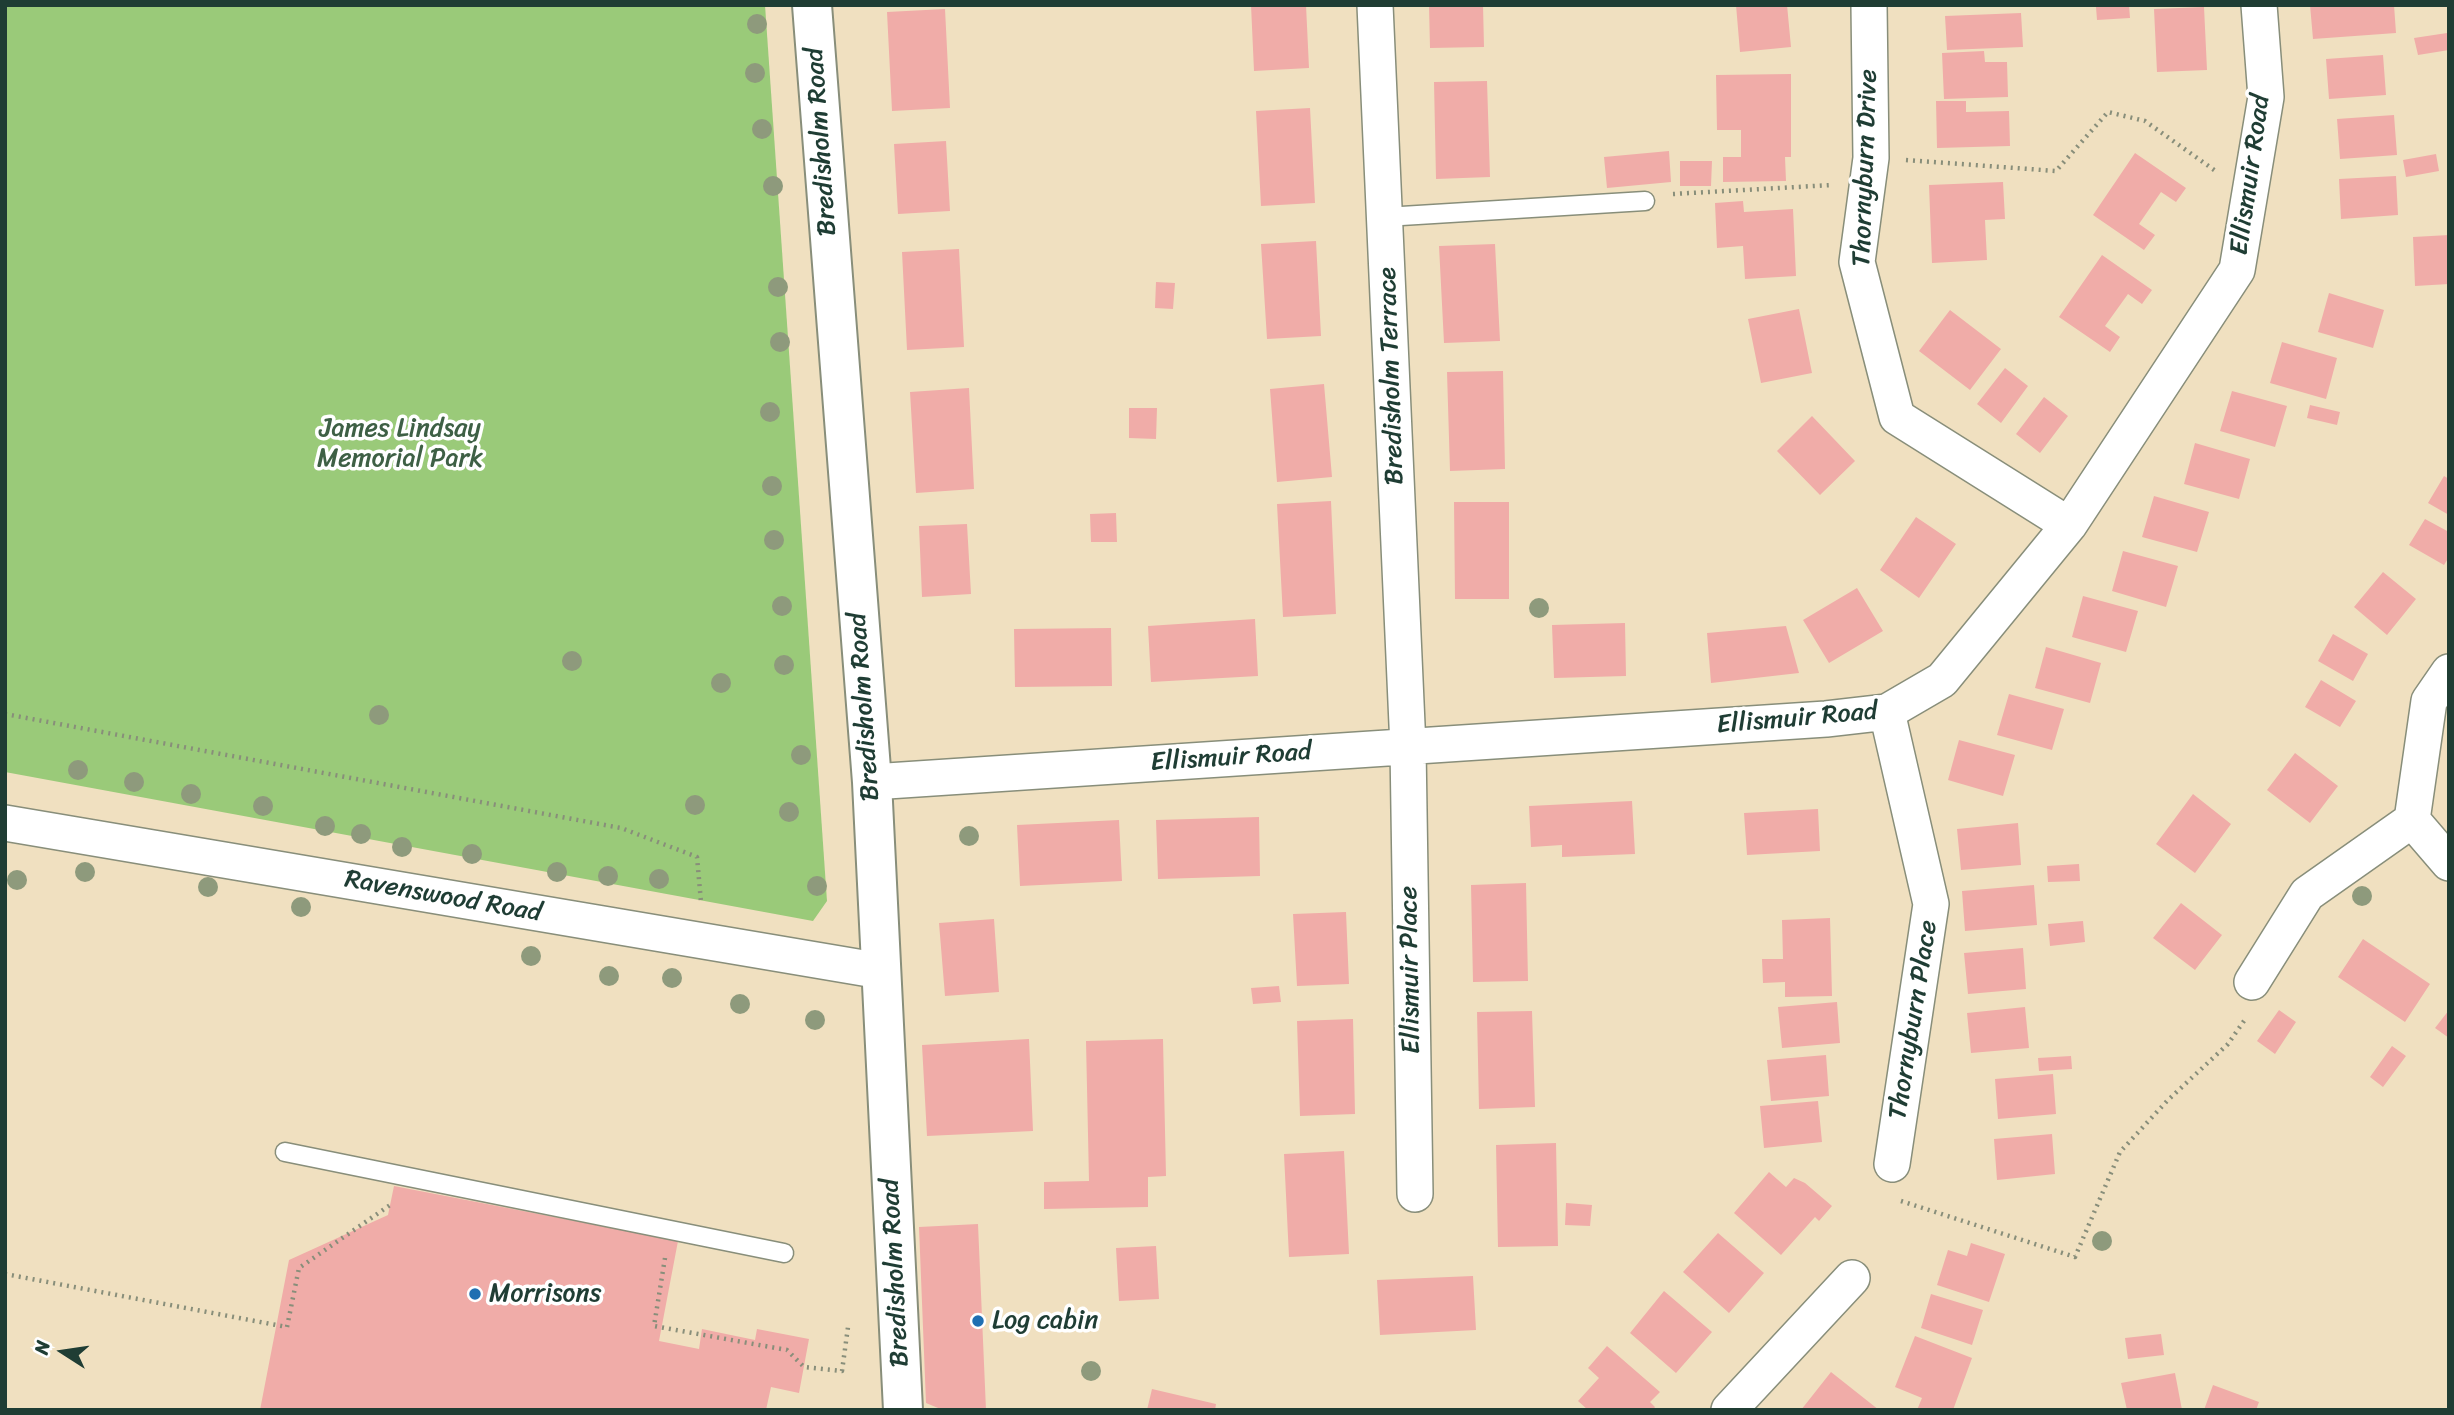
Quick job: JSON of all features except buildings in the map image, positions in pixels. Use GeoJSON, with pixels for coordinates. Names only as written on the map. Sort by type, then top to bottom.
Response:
{"type":"FeatureCollection","features":[{"type":"Feature","properties":{"kind":"street","name":"Bredisholm Road"},"geometry":{"type":"LineString","coordinates":[[812,5],[872,782],[903,1410]]}},
{"type":"Feature","properties":{"kind":"street","name":"Bredisholm Terrace"},"geometry":{"type":"LineString","coordinates":[[1375,5],[1408,747]]}},
{"type":"Feature","properties":{"kind":"street","name":"Thornyburn Drive"},"geometry":{"type":"LineString","coordinates":[[1868,5],[1869,170],[1857,262],[1896,417],[2069,525]]}},
{"type":"Feature","properties":{"kind":"street","name":"Ellismuir Road"},"geometry":{"type":"LineString","coordinates":[[872,782],[1826,719],[1887,712],[1942,680],[2069,525],[2237,270],[2266,97],[2259,5]]}},
{"type":"Feature","properties":{"kind":"street"},"geometry":{"type":"LineString","coordinates":[[2252,982],[2307,894],[2412,820],[2429,701],[2449,672]]}},
{"type":"Feature","properties":{"kind":"street","name":"Thornyburn Place"},"geometry":{"type":"LineString","coordinates":[[1887,712],[1931,904],[1892,1164]]}},
{"type":"Feature","properties":{"kind":"street","name":"Ellismuir Place"},"geometry":{"type":"LineString","coordinates":[[1408,747],[1415,1194]]}},
{"type":"Feature","properties":{"kind":"street"},"geometry":{"type":"LineString","coordinates":[[2412,820],[2449,863]]}},
{"type":"Feature","properties":{"kind":"street","name":"Ravenswood Road"},"geometry":{"type":"LineString","coordinates":[[5,823],[881,971]]}},
{"type":"Feature","properties":{"kind":"street"},"geometry":{"type":"LineString","coordinates":[[1729,1410],[1852,1278]]}},
{"type":"Feature","properties":{"kind":"lane"},"geometry":{"type":"LineString","coordinates":[[1385,217],[1644,201]]}},
{"type":"Feature","properties":{"kind":"lane"},"geometry":{"type":"LineString","coordinates":[[285,1152],[784,1253]]}},
{"type":"Feature","properties":{"kind":"path"},"geometry":{"type":"LineString","coordinates":[[1644,201],[1667,194],[1869,170],[2056,171],[2108,112],[2145,121],[2226,178]]}},
{"type":"Feature","properties":{"kind":"path"},"geometry":{"type":"LineString","coordinates":[[5,714],[621,828],[697,857],[705,941]]}},
{"type":"Feature","properties":{"kind":"path"},"geometry":{"type":"LineString","coordinates":[[1892,1164],[1887,1196],[2075,1256],[2120,1152],[2167,1101],[2228,1044],[2259,999],[2252,982]]}},
{"type":"Feature","properties":{"kind":"path"},"geometry":{"type":"LineString","coordinates":[[5,1274],[287,1327],[299,1268],[404,1196]]}},
{"type":"Feature","properties":{"kind":"path"},"geometry":{"type":"LineString","coordinates":[[667,1247],[654,1326],[787,1350],[804,1367],[842,1371],[848,1327]]}},
{"type":"Feature","properties":{"kind":"green space","name":"James Lindsay Memorial Park"},"geometry":{"type":"Polygon","coordinates":[[[5,5],[765,5],[827,901],[813,921],[5,772],[5,5]]]}},
{"type":"Feature","properties":{"kind":"place","name":"Morrisons"},"geometry":{"type":"Point","coordinates":[475,1294]}},
{"type":"Feature","properties":{"kind":"place","name":"Log cabin"},"geometry":{"type":"Point","coordinates":[978,1321]}}]}
